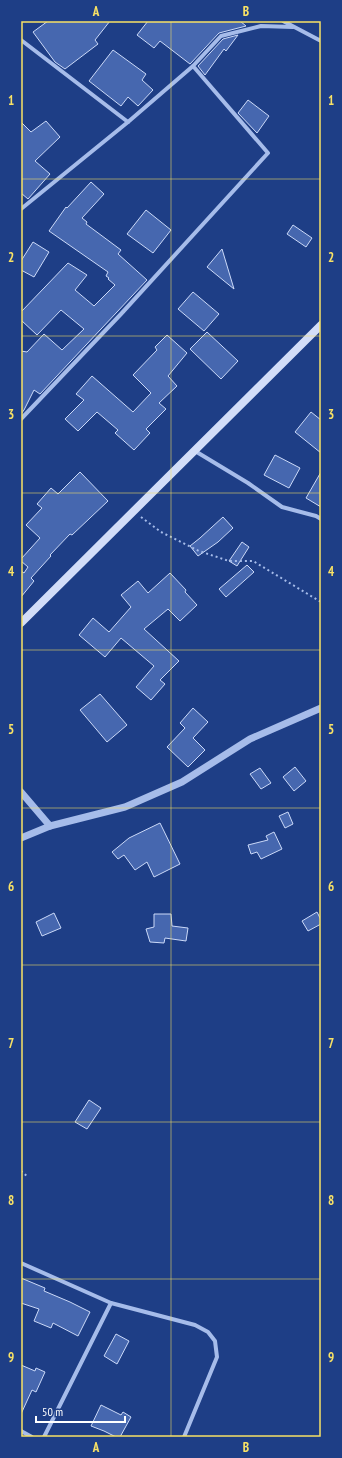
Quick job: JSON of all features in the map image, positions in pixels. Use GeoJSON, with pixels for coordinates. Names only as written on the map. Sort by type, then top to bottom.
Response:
{"type":"FeatureCollection","features":[{"type":"Feature","properties":{"kind":"main road"},"geometry":{"type":"LineString","coordinates":[[21,623],[321,325]]}},
{"type":"Feature","properties":{"kind":"street"},"geometry":{"type":"LineString","coordinates":[[283,21],[321,41]]}},
{"type":"Feature","properties":{"kind":"street"},"geometry":{"type":"LineString","coordinates":[[21,209],[128,122],[193,66],[221,36],[261,26],[294,26]]}},
{"type":"Feature","properties":{"kind":"street"},"geometry":{"type":"LineString","coordinates":[[21,40],[128,122]]}},
{"type":"Feature","properties":{"kind":"street"},"geometry":{"type":"LineString","coordinates":[[21,419],[121,314],[268,153],[193,66]]}},
{"type":"Feature","properties":{"kind":"street"},"geometry":{"type":"LineString","coordinates":[[195,451],[248,483],[282,507],[316,516],[321,520]]}},
{"type":"Feature","properties":{"kind":"street"},"geometry":{"type":"LineString","coordinates":[[21,838],[50,826],[125,807],[182,782],[250,739],[321,708]]}},
{"type":"Feature","properties":{"kind":"street"},"geometry":{"type":"LineString","coordinates":[[21,792],[50,826]]}},
{"type":"Feature","properties":{"kind":"street"},"geometry":{"type":"LineString","coordinates":[[21,1263],[111,1303],[195,1325],[208,1332],[215,1341],[217,1357],[184,1437]]}},
{"type":"Feature","properties":{"kind":"street"},"geometry":{"type":"LineString","coordinates":[[44,1437],[111,1303]]}},
{"type":"Feature","properties":{"kind":"street"},"geometry":{"type":"LineString","coordinates":[[21,1431],[32,1437]]}},
{"type":"Feature","properties":{"kind":"path"},"geometry":{"type":"LineString","coordinates":[[133,512],[162,532],[199,551],[229,561],[253,561],[321,602]]}},
{"type":"Feature","properties":{"kind":"path"},"geometry":{"type":"LineString","coordinates":[[21,1171],[28,1177]]}},
{"type":"Feature","properties":{"kind":"building"},"geometry":{"type":"Polygon","coordinates":[[[48,21],[110,21],[95,40],[98,44],[65,69],[55,62],[33,32],[48,21]]]}},
{"type":"Feature","properties":{"kind":"building"},"geometry":{"type":"Polygon","coordinates":[[[148,21],[240,21],[246,26],[219,33],[190,64],[160,41],[154,48],[137,35],[148,21]]]}},
{"type":"Feature","properties":{"kind":"building"},"geometry":{"type":"Polygon","coordinates":[[[238,35],[226,51],[224,49],[205,75],[198,66],[223,39],[238,35]]]}},
{"type":"Feature","properties":{"kind":"building"},"geometry":{"type":"Polygon","coordinates":[[[113,50],[146,74],[142,80],[153,90],[138,106],[128,97],[121,106],[89,81],[113,50]]]}},
{"type":"Feature","properties":{"kind":"building"},"geometry":{"type":"Polygon","coordinates":[[[248,100],[269,116],[257,133],[238,113],[248,100]]]}},
{"type":"Feature","properties":{"kind":"building"},"geometry":{"type":"Polygon","coordinates":[[[46,121],[60,137],[35,161],[50,174],[28,199],[21,193],[21,122],[31,132],[46,121]]]}},
{"type":"Feature","properties":{"kind":"building"},"geometry":{"type":"Polygon","coordinates":[[[91,182],[104,194],[82,218],[87,222],[86,224],[121,250],[118,254],[147,280],[40,394],[34,390],[21,414],[21,351],[27,352],[44,334],[62,350],[84,329],[61,310],[37,335],[21,320],[21,312],[68,263],[87,275],[75,290],[94,306],[115,285],[106,276],[108,272],[49,231],[66,207],[67,208],[91,182]]]}},
{"type":"Feature","properties":{"kind":"building"},"geometry":{"type":"Polygon","coordinates":[[[146,210],[171,230],[153,253],[127,234],[146,210]]]}},
{"type":"Feature","properties":{"kind":"building"},"geometry":{"type":"Polygon","coordinates":[[[293,225],[312,238],[306,247],[287,234],[293,225]]]}},
{"type":"Feature","properties":{"kind":"building"},"geometry":{"type":"Polygon","coordinates":[[[33,242],[49,252],[34,277],[21,270],[21,261],[33,242]]]}},
{"type":"Feature","properties":{"kind":"building"},"geometry":{"type":"Polygon","coordinates":[[[222,249],[234,289],[207,267],[222,249]]]}},
{"type":"Feature","properties":{"kind":"building"},"geometry":{"type":"Polygon","coordinates":[[[193,292],[219,314],[204,331],[178,309],[193,292]]]}},
{"type":"Feature","properties":{"kind":"building"},"geometry":{"type":"Polygon","coordinates":[[[207,332],[238,361],[221,379],[190,349],[207,332]]]}},
{"type":"Feature","properties":{"kind":"building"},"geometry":{"type":"Polygon","coordinates":[[[167,335],[187,353],[168,376],[177,386],[159,403],[166,409],[146,429],[150,433],[134,450],[115,433],[118,430],[97,412],[78,431],[65,419],[84,400],[76,394],[92,376],[133,412],[151,393],[133,375],[157,350],[155,347],[167,335]]]}},
{"type":"Feature","properties":{"kind":"building"},"geometry":{"type":"Polygon","coordinates":[[[311,412],[321,420],[321,453],[295,432],[311,412]]]}},
{"type":"Feature","properties":{"kind":"building"},"geometry":{"type":"Polygon","coordinates":[[[275,455],[300,468],[289,488],[264,475],[275,455]]]}},
{"type":"Feature","properties":{"kind":"building"},"geometry":{"type":"Polygon","coordinates":[[[80,472],[108,501],[72,535],[70,534],[50,555],[51,556],[31,578],[34,581],[21,597],[21,571],[24,573],[28,567],[21,561],[21,559],[40,538],[26,525],[42,508],[37,504],[51,488],[58,494],[80,472]]]}},
{"type":"Feature","properties":{"kind":"building"},"geometry":{"type":"Polygon","coordinates":[[[321,472],[321,507],[306,498],[321,472]]]}},
{"type":"Feature","properties":{"kind":"building"},"geometry":{"type":"Polygon","coordinates":[[[223,517],[233,528],[218,542],[198,556],[190,546],[223,517]]]}},
{"type":"Feature","properties":{"kind":"building"},"geometry":{"type":"Polygon","coordinates":[[[242,542],[249,547],[237,566],[229,561],[242,542]]]}},
{"type":"Feature","properties":{"kind":"building"},"geometry":{"type":"Polygon","coordinates":[[[247,565],[254,572],[226,597],[219,589],[247,565]]]}},
{"type":"Feature","properties":{"kind":"building"},"geometry":{"type":"Polygon","coordinates":[[[170,573],[186,590],[185,592],[197,605],[180,621],[168,609],[144,629],[179,661],[160,680],[165,684],[151,700],[136,687],[154,666],[121,638],[105,657],[79,635],[93,618],[109,632],[131,607],[121,595],[138,581],[148,593],[170,573]]]}},
{"type":"Feature","properties":{"kind":"building"},"geometry":{"type":"Polygon","coordinates":[[[100,694],[127,725],[107,742],[80,710],[100,694]]]}},
{"type":"Feature","properties":{"kind":"building"},"geometry":{"type":"Polygon","coordinates":[[[193,708],[208,722],[193,738],[205,750],[188,767],[167,747],[185,728],[180,723],[193,708]]]}},
{"type":"Feature","properties":{"kind":"building"},"geometry":{"type":"Polygon","coordinates":[[[295,767],[306,781],[294,791],[283,777],[295,767]]]}},
{"type":"Feature","properties":{"kind":"building"},"geometry":{"type":"Polygon","coordinates":[[[260,768],[271,783],[261,789],[250,774],[260,768]]]}},
{"type":"Feature","properties":{"kind":"building"},"geometry":{"type":"Polygon","coordinates":[[[288,812],[293,824],[285,828],[279,816],[288,812]]]}},
{"type":"Feature","properties":{"kind":"building"},"geometry":{"type":"Polygon","coordinates":[[[160,823],[180,864],[154,877],[147,862],[135,870],[124,855],[118,859],[112,852],[129,838],[160,823]]]}},
{"type":"Feature","properties":{"kind":"building"},"geometry":{"type":"Polygon","coordinates":[[[274,832],[282,849],[261,859],[257,852],[251,854],[248,845],[268,840],[266,836],[274,832]]]}},
{"type":"Feature","properties":{"kind":"building"},"geometry":{"type":"Polygon","coordinates":[[[317,912],[321,920],[321,924],[308,931],[302,921],[317,912]]]}},
{"type":"Feature","properties":{"kind":"building"},"geometry":{"type":"Polygon","coordinates":[[[54,913],[61,928],[42,936],[36,922],[54,913]]]}},
{"type":"Feature","properties":{"kind":"building"},"geometry":{"type":"Polygon","coordinates":[[[154,914],[171,914],[172,926],[188,928],[186,941],[165,938],[164,943],[150,942],[146,929],[154,927],[154,914]]]}},
{"type":"Feature","properties":{"kind":"building"},"geometry":{"type":"Polygon","coordinates":[[[89,1100],[101,1108],[87,1129],[75,1122],[89,1100]]]}},
{"type":"Feature","properties":{"kind":"building"},"geometry":{"type":"Polygon","coordinates":[[[21,1278],[45,1288],[44,1291],[90,1312],[78,1336],[53,1323],[51,1328],[34,1321],[39,1309],[21,1303],[21,1278]]]}},
{"type":"Feature","properties":{"kind":"building"},"geometry":{"type":"Polygon","coordinates":[[[116,1334],[129,1341],[117,1364],[104,1356],[116,1334]]]}},
{"type":"Feature","properties":{"kind":"building"},"geometry":{"type":"Polygon","coordinates":[[[21,1365],[35,1371],[36,1368],[45,1372],[36,1392],[32,1390],[21,1414],[21,1365]]]}},
{"type":"Feature","properties":{"kind":"building"},"geometry":{"type":"Polygon","coordinates":[[[101,1405],[121,1415],[123,1412],[131,1417],[120,1437],[116,1437],[91,1426],[101,1405]]]}}]}
